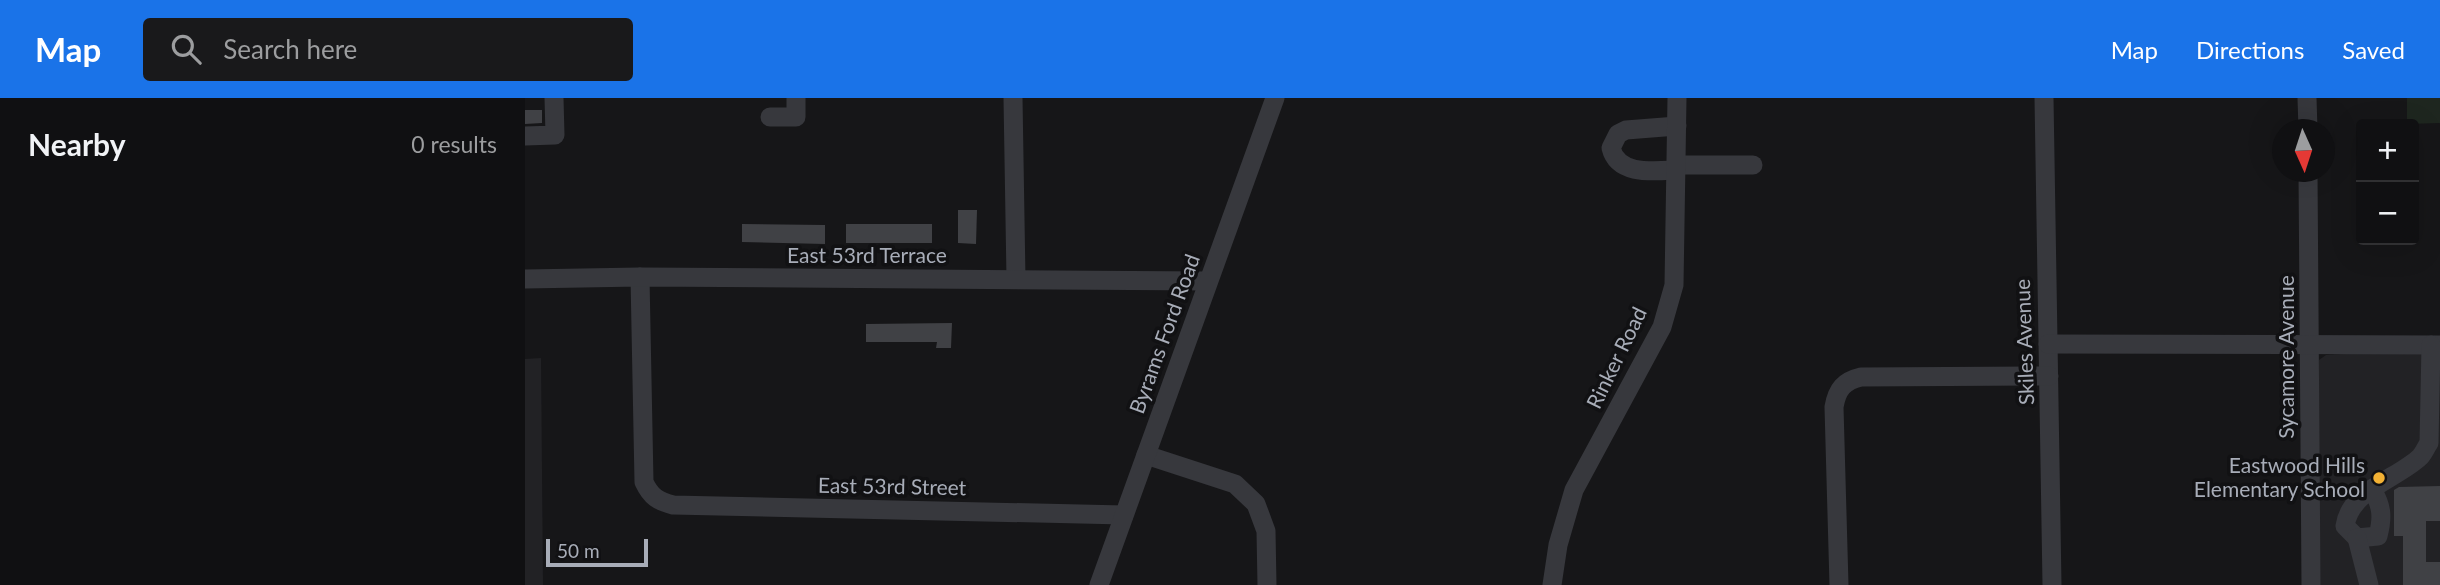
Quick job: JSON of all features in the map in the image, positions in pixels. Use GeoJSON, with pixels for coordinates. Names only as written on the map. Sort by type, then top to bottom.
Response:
{"type":"FeatureCollection","features":[{"type":"Feature","properties":{"kind":"street"},"geometry":{"type":"LineString","coordinates":[[525,136],[555,135],[554,98]]}},
{"type":"Feature","properties":{"kind":"street"},"geometry":{"type":"LineString","coordinates":[[770,117],[796,117],[796,98]]}},
{"type":"Feature","properties":{"kind":"street"},"geometry":{"type":"LineString","coordinates":[[1013,98],[1016,279]]}},
{"type":"Feature","properties":{"kind":"street","name":"Byrams Ford Road"},"geometry":{"type":"LineString","coordinates":[[1099,585],[1275,98]]}},
{"type":"Feature","properties":{"kind":"street","name":"Rinker Road"},"geometry":{"type":"LineString","coordinates":[[1552,585],[1558,545],[1574,490],[1662,327],[1674,285],[1677,98]]}},
{"type":"Feature","properties":{"kind":"street","name":"Skiles Avenue"},"geometry":{"type":"LineString","coordinates":[[2043,98],[2052,585]]}},
{"type":"Feature","properties":{"kind":"street"},"geometry":{"type":"LineString","coordinates":[[2308,98],[2308,119]]}},
{"type":"Feature","properties":{"kind":"street"},"geometry":{"type":"LineString","coordinates":[[1677,126],[1626,130],[1618,134],[1611,148],[1612,155],[1625,166],[1650,171],[1753,165]]}},
{"type":"Feature","properties":{"kind":"street","name":"Sycamore Avenue"},"geometry":{"type":"LineString","coordinates":[[2308,182],[2311,585]]}},
{"type":"Feature","properties":{"kind":"street","name":"East 53rd Terrace"},"geometry":{"type":"LineString","coordinates":[[525,279],[641,277],[1208,281]]}},
{"type":"Feature","properties":{"kind":"street","name":"East 53rd Street"},"geometry":{"type":"LineString","coordinates":[[641,277],[644,482],[649,493],[659,501],[673,505],[1124,515]]}},
{"type":"Feature","properties":{"kind":"street"},"geometry":{"type":"LineString","coordinates":[[2048,344],[2435,345],[2429,443],[2422,456],[2372,489],[2347,513],[2345,526],[2357,538],[2369,585]]}},
{"type":"Feature","properties":{"kind":"street"},"geometry":{"type":"LineString","coordinates":[[1839,585],[1834,407],[1836,396],[1846,383],[1861,377],[2049,376]]}},
{"type":"Feature","properties":{"kind":"street"},"geometry":{"type":"LineString","coordinates":[[1146,455],[1235,484],[1256,504],[1266,531],[1267,585]]}},
{"type":"Feature","properties":{"kind":"street"},"geometry":{"type":"LineString","coordinates":[[2357,538],[2378,536],[2382,520],[2380,503],[2372,489]]}},
{"type":"Feature","properties":{"kind":"shaded area"},"geometry":{"type":"Polygon","coordinates":[[[2407,98],[2440,98],[2440,123],[2419,124],[2419,119],[2407,119],[2407,98]]]}},
{"type":"Feature","properties":{"kind":"shaded area","name":"Eastwood Hills Elementary School"},"geometry":{"type":"Polygon","coordinates":[[[2440,354],[2440,585],[2318,585],[2319,360],[2326,355],[2440,354]]]}},
{"type":"Feature","properties":{"kind":"shaded area"},"geometry":{"type":"Polygon","coordinates":[[[541,358],[543,585],[525,585],[525,359],[541,358]]]}},
{"type":"Feature","properties":{"kind":"building"},"geometry":{"type":"Polygon","coordinates":[[[525,110],[542,110],[542,123],[525,124],[525,110]]]}},
{"type":"Feature","properties":{"kind":"building"},"geometry":{"type":"Polygon","coordinates":[[[958,210],[977,210],[976,244],[958,243],[958,210]]]}},
{"type":"Feature","properties":{"kind":"building"},"geometry":{"type":"Polygon","coordinates":[[[742,224],[825,225],[825,244],[742,242],[742,224]]]}},
{"type":"Feature","properties":{"kind":"building"},"geometry":{"type":"Polygon","coordinates":[[[846,224],[932,224],[932,243],[846,243],[846,224]]]}},
{"type":"Feature","properties":{"kind":"building"},"geometry":{"type":"Polygon","coordinates":[[[952,323],[951,348],[936,348],[937,342],[866,342],[866,324],[952,323]]]}},
{"type":"Feature","properties":{"kind":"building","name":"Eastwood Hills Elementary School"},"geometry":{"type":"Polygon","coordinates":[[[2440,486],[2440,521],[2426,521],[2426,562],[2440,562],[2440,585],[2403,585],[2403,536],[2394,536],[2394,490],[2399,487],[2440,486]]]}},
{"type":"Feature","properties":{"kind":"place","name":"Eastwood Hills Elementary School"},"geometry":{"type":"Point","coordinates":[2379,478]}}]}
